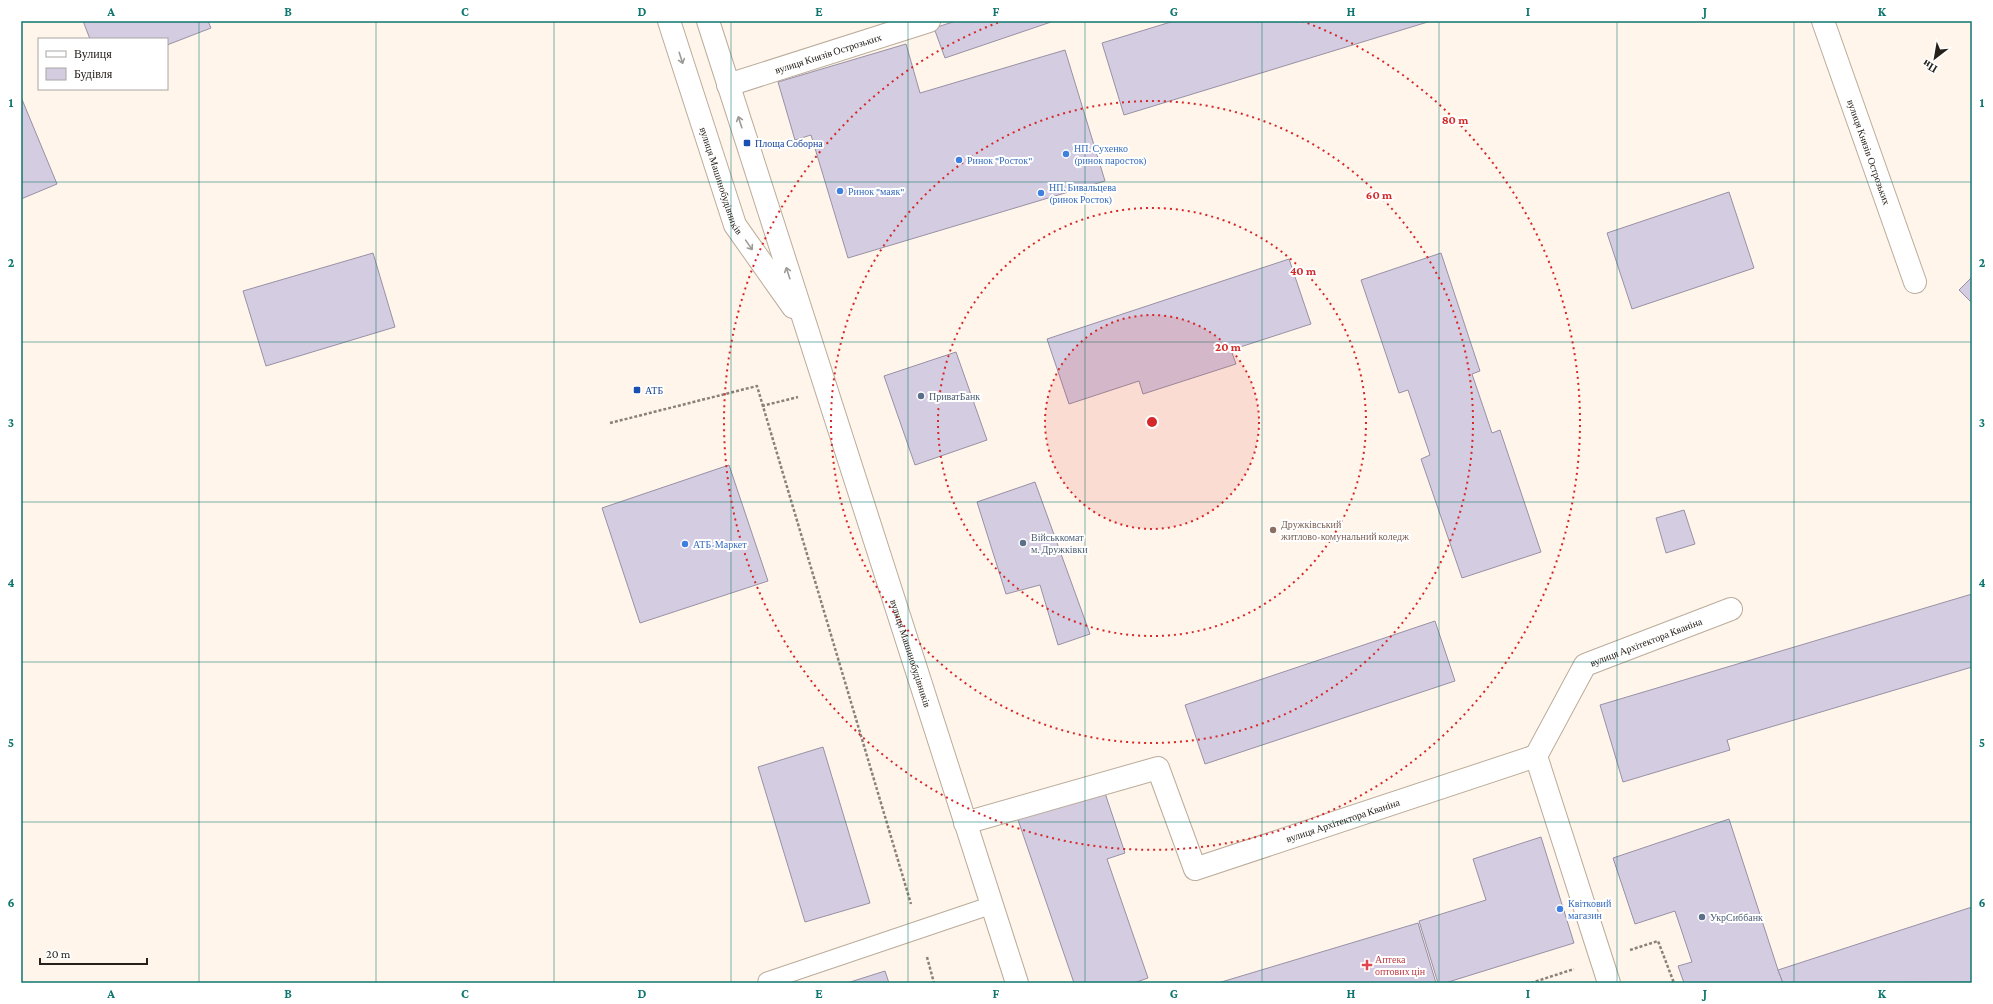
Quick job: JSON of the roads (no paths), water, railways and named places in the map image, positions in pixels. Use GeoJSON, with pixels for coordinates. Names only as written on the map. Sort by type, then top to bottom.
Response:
{"type":"FeatureCollection","features":[{"type":"Feature","properties":{"kind":"street","name":"вулиця Машинобудівників"},"geometry":{"type":"LineString","coordinates":[[669,21],[735,225],[804,323]]}},
{"type":"Feature","properties":{"kind":"street","name":"вулиця Машинобудівників"},"geometry":{"type":"LineString","coordinates":[[708,21],[1017,983]]}},
{"type":"Feature","properties":{"kind":"street","name":"вулиця Князів Острозьких"},"geometry":{"type":"LineString","coordinates":[[728,86],[929,21]]}},
{"type":"Feature","properties":{"kind":"street","name":"вулиця Князів Острозьких"},"geometry":{"type":"LineString","coordinates":[[1823,21],[1915,282]]}},
{"type":"Feature","properties":{"kind":"street","name":"вулиця Архітектора Кваніна"},"geometry":{"type":"LineString","coordinates":[[966,823],[1158,768],[1195,869],[1536,756],[1585,665],[1731,609]]}},
{"type":"Feature","properties":{"kind":"street"},"geometry":{"type":"LineString","coordinates":[[1536,756],[1609,983]]}},
{"type":"Feature","properties":{"kind":"lane"},"geometry":{"type":"LineString","coordinates":[[768,983],[768,981],[992,905]]}},
{"type":"Feature","properties":{"kind":"place","name":"Площа Соборна"},"geometry":{"type":"Point","coordinates":[747,143]}},
{"type":"Feature","properties":{"kind":"place","name":"НП. Сухенко (ринок паросток)"},"geometry":{"type":"Point","coordinates":[1066,154]}},
{"type":"Feature","properties":{"kind":"place","name":"Ринок \"Росток\""},"geometry":{"type":"Point","coordinates":[959,160]}},
{"type":"Feature","properties":{"kind":"place","name":"Ринок \"маяк\""},"geometry":{"type":"Point","coordinates":[840,191]}},
{"type":"Feature","properties":{"kind":"place","name":"НП. Бивальцева (ринок Росток)"},"geometry":{"type":"Point","coordinates":[1041,193]}},
{"type":"Feature","properties":{"kind":"place","name":"АТБ"},"geometry":{"type":"Point","coordinates":[637,390]}},
{"type":"Feature","properties":{"kind":"place","name":"ПриватБанк"},"geometry":{"type":"Point","coordinates":[921,396]}},
{"type":"Feature","properties":{"kind":"place","name":"Дружківський житлово-комунальний коледж"},"geometry":{"type":"Point","coordinates":[1273,530]}},
{"type":"Feature","properties":{"kind":"place","name":"Військкомат м. Дружківки"},"geometry":{"type":"Point","coordinates":[1023,543]}},
{"type":"Feature","properties":{"kind":"place","name":"АТБ-Маркет"},"geometry":{"type":"Point","coordinates":[685,544]}},
{"type":"Feature","properties":{"kind":"place","name":"Квітковий магазин"},"geometry":{"type":"Point","coordinates":[1560,909]}},
{"type":"Feature","properties":{"kind":"place","name":"УкрСиббанк"},"geometry":{"type":"Point","coordinates":[1702,917]}},
{"type":"Feature","properties":{"kind":"place","name":"Аптека оптових цін"},"geometry":{"type":"Point","coordinates":[1367,965]}}]}
